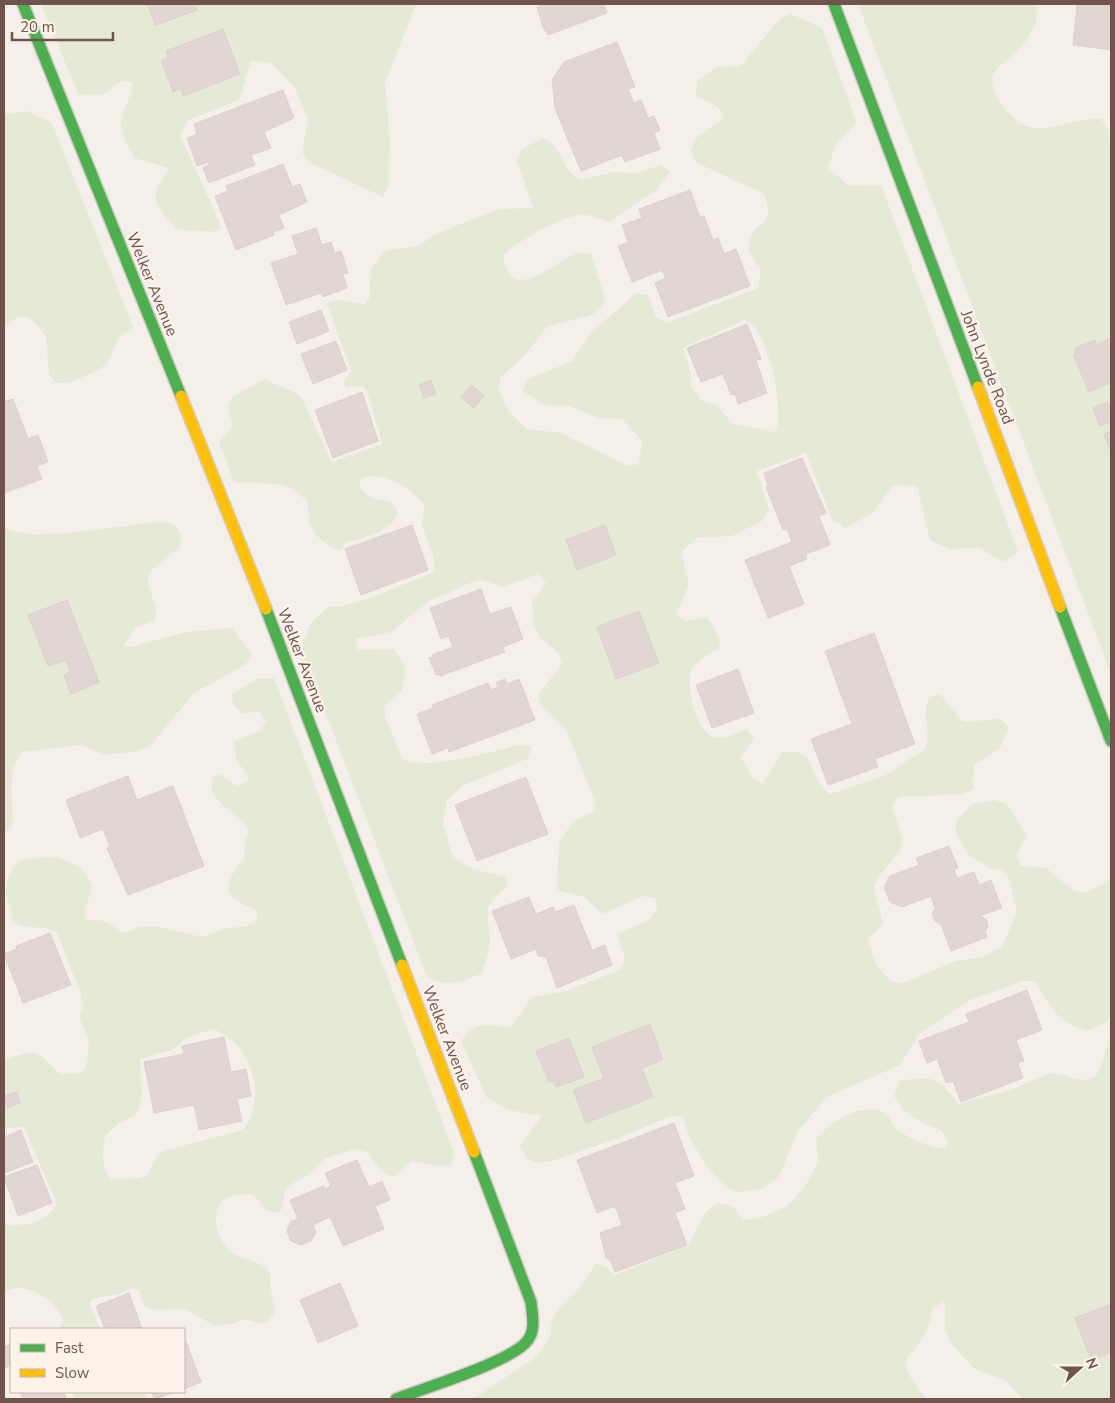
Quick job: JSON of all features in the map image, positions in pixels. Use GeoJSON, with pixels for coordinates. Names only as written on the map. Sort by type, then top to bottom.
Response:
{"type":"FeatureCollection","features":[{"type":"Feature","properties":{"kind":"street","name":"Welker Avenue"},"geometry":{"type":"LineString","coordinates":[[23,4],[280,644],[531,1302],[533,1334],[523,1348],[506,1357],[396,1399]]}},
{"type":"Feature","properties":{"kind":"street","name":"John Lynde Road"},"geometry":{"type":"LineString","coordinates":[[834,4],[1111,741]]}},
{"type":"Feature","properties":{"kind":"green space"},"geometry":{"type":"Polygon","coordinates":[[[41,4],[416,4],[385,83],[390,141],[389,184],[383,197],[308,162],[302,152],[308,119],[294,87],[271,63],[251,61],[239,100],[188,120],[180,135],[222,228],[212,232],[177,229],[161,211],[156,200],[157,188],[169,168],[135,158],[122,131],[121,119],[130,94],[132,82],[121,81],[103,95],[78,94],[41,4]]]}},
{"type":"Feature","properties":{"kind":"green space"},"geometry":{"type":"Polygon","coordinates":[[[858,4],[1037,4],[1034,27],[1026,41],[995,71],[992,80],[998,98],[1015,119],[1030,127],[1048,128],[1083,120],[1101,119],[1108,129],[1111,147],[1111,674],[858,4]]]}},
{"type":"Feature","properties":{"kind":"green space"},"geometry":{"type":"Polygon","coordinates":[[[791,14],[822,28],[857,123],[836,144],[828,168],[849,186],[881,185],[1018,552],[1003,562],[980,548],[950,549],[930,540],[917,486],[893,485],[873,513],[845,528],[832,519],[806,453],[757,471],[769,510],[762,521],[732,536],[697,538],[681,552],[689,585],[676,614],[685,621],[707,617],[719,637],[720,647],[701,660],[692,669],[690,685],[693,706],[701,726],[713,737],[722,738],[747,729],[754,738],[741,758],[753,778],[763,784],[782,752],[794,752],[802,754],[808,759],[818,780],[830,794],[886,775],[926,748],[926,710],[929,697],[940,694],[963,722],[1000,719],[1009,727],[1000,748],[974,765],[973,789],[963,794],[898,797],[892,807],[903,840],[900,851],[878,877],[874,888],[883,923],[868,940],[876,964],[891,982],[903,983],[956,961],[981,957],[1002,947],[1017,912],[1009,878],[1001,870],[989,868],[968,854],[956,833],[956,822],[972,804],[994,800],[1007,804],[1027,835],[1016,855],[1021,866],[1046,868],[1074,891],[1085,893],[1107,882],[1111,875],[1111,1012],[1108,1021],[1088,1031],[1077,1028],[1056,1013],[1035,981],[1024,981],[970,1000],[918,1035],[900,1065],[827,1097],[797,1132],[779,1177],[761,1189],[736,1192],[725,1186],[707,1167],[688,1135],[683,1117],[671,1116],[616,1139],[549,1162],[536,1163],[526,1157],[520,1146],[542,1116],[508,1110],[487,1098],[461,1042],[465,1035],[476,1027],[489,1025],[511,1027],[532,997],[566,991],[620,970],[625,959],[617,934],[649,920],[657,910],[655,898],[643,896],[602,914],[584,897],[557,890],[559,841],[574,821],[595,811],[594,799],[567,732],[541,706],[538,695],[562,664],[559,653],[538,636],[534,625],[532,602],[546,583],[538,574],[504,587],[481,580],[470,583],[428,602],[391,632],[356,639],[358,650],[394,649],[406,668],[402,691],[384,706],[386,718],[403,760],[415,763],[429,763],[461,759],[519,745],[531,746],[529,758],[464,785],[447,800],[443,823],[453,857],[472,869],[507,877],[507,887],[493,900],[488,909],[490,942],[482,973],[461,981],[442,982],[427,977],[301,649],[310,624],[329,606],[342,606],[365,600],[434,572],[433,554],[422,525],[425,506],[405,487],[389,479],[372,476],[363,477],[359,483],[367,495],[390,501],[398,512],[390,525],[383,530],[343,544],[342,550],[335,549],[330,547],[313,530],[309,521],[307,501],[292,488],[277,484],[234,482],[219,442],[233,426],[228,409],[232,397],[264,379],[300,395],[332,462],[382,444],[367,391],[363,386],[346,387],[344,382],[351,371],[327,303],[337,300],[365,304],[369,299],[371,268],[386,250],[419,246],[435,234],[498,209],[533,208],[517,160],[522,149],[543,138],[556,148],[565,165],[581,180],[614,172],[638,173],[660,165],[670,172],[656,190],[609,222],[586,215],[567,218],[543,229],[503,255],[508,271],[515,278],[524,280],[546,271],[569,257],[580,253],[591,253],[605,299],[600,309],[591,315],[547,327],[525,355],[500,378],[499,390],[509,412],[527,429],[561,433],[628,466],[639,464],[642,441],[622,419],[598,418],[569,406],[544,405],[523,391],[527,379],[571,362],[591,332],[637,293],[648,295],[656,317],[666,323],[758,288],[761,268],[750,254],[749,244],[753,234],[768,214],[764,194],[695,162],[691,150],[695,139],[723,118],[718,107],[696,96],[697,81],[716,67],[741,66],[780,18],[791,14]],[[744,320],[683,348],[692,378],[690,384],[702,401],[716,405],[733,424],[774,432],[777,430],[778,406],[770,361],[760,336],[754,327],[744,320]]]}},
{"type":"Feature","properties":{"kind":"green space"},"geometry":{"type":"Polygon","coordinates":[[[27,111],[52,123],[133,327],[118,339],[108,362],[99,370],[68,383],[56,383],[49,374],[46,336],[30,318],[19,316],[4,328],[4,114],[27,111]]]}},
{"type":"Feature","properties":{"kind":"green space"},"geometry":{"type":"Polygon","coordinates":[[[165,522],[176,526],[181,536],[180,547],[153,569],[147,579],[156,609],[155,620],[135,628],[123,646],[135,646],[186,632],[232,628],[252,655],[245,665],[194,693],[150,746],[139,751],[104,755],[82,745],[22,752],[17,759],[12,777],[13,825],[4,833],[4,523],[5,528],[38,534],[165,522]]]}},
{"type":"Feature","properties":{"kind":"green space"},"geometry":{"type":"Polygon","coordinates":[[[258,678],[274,678],[455,1155],[451,1164],[446,1166],[412,1161],[393,1177],[381,1171],[367,1152],[355,1149],[324,1159],[307,1176],[290,1185],[285,1190],[282,1208],[279,1213],[266,1211],[258,1199],[251,1195],[229,1197],[222,1201],[216,1215],[216,1223],[221,1240],[230,1251],[261,1265],[271,1274],[270,1286],[275,1312],[267,1322],[262,1324],[244,1319],[233,1324],[215,1326],[185,1309],[157,1310],[145,1307],[139,1291],[134,1288],[118,1294],[92,1299],[90,1304],[100,1328],[59,1328],[64,1322],[61,1315],[40,1294],[17,1288],[4,1291],[4,1225],[20,1225],[40,1220],[52,1211],[57,1204],[24,1127],[4,1128],[4,1060],[30,1053],[46,1060],[60,1074],[78,1073],[84,1070],[87,1064],[89,1040],[79,1017],[83,1007],[81,994],[57,933],[52,930],[18,925],[13,922],[6,892],[8,879],[13,867],[23,859],[58,857],[82,868],[92,885],[85,913],[87,920],[105,922],[121,932],[127,933],[137,927],[155,926],[202,937],[223,929],[247,926],[256,920],[258,914],[232,896],[229,891],[230,879],[245,857],[244,846],[249,829],[217,798],[212,784],[214,775],[220,775],[237,786],[248,782],[249,777],[237,761],[233,741],[260,731],[266,721],[259,712],[242,713],[235,706],[233,693],[258,678]],[[213,1029],[186,1038],[174,1049],[140,1059],[142,1092],[140,1106],[135,1116],[119,1123],[105,1136],[104,1164],[111,1179],[140,1178],[148,1174],[153,1162],[163,1151],[240,1131],[247,1126],[255,1100],[255,1088],[248,1063],[234,1042],[224,1034],[213,1029]]]}},
{"type":"Feature","properties":{"kind":"green space"},"geometry":{"type":"Polygon","coordinates":[[[1111,1032],[1111,1399],[1023,1399],[1006,1381],[975,1369],[953,1346],[945,1332],[945,1301],[932,1309],[926,1331],[905,1361],[909,1375],[926,1399],[473,1399],[532,1360],[549,1338],[554,1315],[581,1286],[595,1263],[608,1268],[614,1275],[688,1246],[705,1213],[717,1203],[732,1206],[744,1220],[763,1217],[788,1206],[805,1186],[818,1163],[816,1139],[829,1126],[847,1115],[866,1109],[884,1112],[903,1134],[920,1142],[944,1149],[948,1142],[941,1130],[914,1118],[898,1103],[894,1096],[899,1081],[920,1078],[934,1080],[946,1088],[959,1104],[1015,1088],[1051,1074],[1086,1080],[1098,1072],[1111,1032]]]}},
{"type":"Feature","properties":{"kind":"green space"},"geometry":{"type":"Polygon","coordinates":[[[73,1393],[145,1393],[147,1399],[75,1399],[73,1393]]]}},
{"type":"Feature","properties":{"kind":"building"},"geometry":{"type":"Polygon","coordinates":[[[147,4],[195,4],[197,10],[156,25],[147,4]]]}},
{"type":"Feature","properties":{"kind":"building"},"geometry":{"type":"Polygon","coordinates":[[[545,4],[604,4],[607,13],[548,35],[543,27],[537,7],[545,4]]]}},
{"type":"Feature","properties":{"kind":"building"},"geometry":{"type":"Polygon","coordinates":[[[1077,4],[1111,4],[1111,50],[1073,45],[1077,4]]]}},
{"type":"Feature","properties":{"kind":"building"},"geometry":{"type":"Polygon","coordinates":[[[223,29],[240,74],[183,96],[181,89],[173,92],[161,60],[168,57],[166,51],[223,29]]]}},
{"type":"Feature","properties":{"kind":"building"},"geometry":{"type":"Polygon","coordinates":[[[617,42],[635,87],[628,89],[634,103],[641,100],[648,118],[654,116],[660,130],[654,133],[660,149],[625,162],[622,155],[581,171],[555,108],[552,80],[564,62],[617,42]]]}},
{"type":"Feature","properties":{"kind":"building"},"geometry":{"type":"Polygon","coordinates":[[[283,90],[294,118],[264,132],[271,148],[251,155],[255,165],[209,183],[203,168],[209,165],[208,162],[197,166],[187,138],[197,134],[194,124],[283,90]]]}},
{"type":"Feature","properties":{"kind":"building"},"geometry":{"type":"Polygon","coordinates":[[[283,164],[292,187],[300,184],[307,202],[279,215],[284,228],[273,232],[274,235],[236,250],[215,196],[228,191],[226,186],[283,164]]]}},
{"type":"Feature","properties":{"kind":"building"},"geometry":{"type":"Polygon","coordinates":[[[690,190],[700,218],[704,216],[713,240],[718,238],[724,254],[736,249],[750,286],[668,317],[655,283],[666,278],[662,270],[632,282],[618,246],[628,242],[622,225],[642,218],[639,209],[690,190]]]}},
{"type":"Feature","properties":{"kind":"building"},"geometry":{"type":"Polygon","coordinates":[[[316,228],[322,245],[331,242],[335,253],[341,251],[348,273],[343,274],[347,288],[323,297],[321,293],[286,305],[271,263],[298,254],[292,236],[316,228]]]}},
{"type":"Feature","properties":{"kind":"building"},"geometry":{"type":"Polygon","coordinates":[[[321,310],[329,331],[297,344],[289,322],[321,310]]]}},
{"type":"Feature","properties":{"kind":"building"},"geometry":{"type":"Polygon","coordinates":[[[747,324],[761,359],[756,360],[767,393],[738,404],[735,394],[731,395],[723,374],[701,382],[687,348],[747,324]]]}},
{"type":"Feature","properties":{"kind":"building"},"geometry":{"type":"Polygon","coordinates":[[[1111,338],[1111,389],[1109,383],[1089,392],[1073,354],[1077,352],[1075,348],[1095,340],[1096,345],[1111,338]]]}},
{"type":"Feature","properties":{"kind":"building"},"geometry":{"type":"Polygon","coordinates":[[[336,341],[347,370],[313,384],[301,354],[336,341]]]}},
{"type":"Feature","properties":{"kind":"building"},"geometry":{"type":"Polygon","coordinates":[[[431,380],[436,394],[424,398],[419,385],[431,380]]]}},
{"type":"Feature","properties":{"kind":"building"},"geometry":{"type":"Polygon","coordinates":[[[472,385],[484,396],[474,408],[461,397],[472,385]]]}},
{"type":"Feature","properties":{"kind":"building"},"geometry":{"type":"Polygon","coordinates":[[[362,392],[378,441],[333,458],[315,410],[362,392]]]}},
{"type":"Feature","properties":{"kind":"building"},"geometry":{"type":"Polygon","coordinates":[[[13,399],[28,439],[38,435],[48,462],[37,466],[42,479],[4,493],[4,402],[13,399]]]}},
{"type":"Feature","properties":{"kind":"building"},"geometry":{"type":"Polygon","coordinates":[[[1108,402],[1111,410],[1111,421],[1100,426],[1093,408],[1108,402]]]}},
{"type":"Feature","properties":{"kind":"building"},"geometry":{"type":"Polygon","coordinates":[[[1111,431],[1111,452],[1104,434],[1111,431]]]}},
{"type":"Feature","properties":{"kind":"building"},"geometry":{"type":"Polygon","coordinates":[[[802,458],[826,513],[819,516],[830,545],[806,554],[807,559],[789,566],[804,604],[768,618],[745,560],[792,542],[787,529],[783,530],[766,487],[768,486],[764,473],[802,458]]]}},
{"type":"Feature","properties":{"kind":"building"},"geometry":{"type":"Polygon","coordinates":[[[412,525],[428,570],[361,595],[345,549],[412,525]]]}},
{"type":"Feature","properties":{"kind":"building"},"geometry":{"type":"Polygon","coordinates":[[[605,525],[616,555],[577,570],[566,540],[605,525]]]}},
{"type":"Feature","properties":{"kind":"building"},"geometry":{"type":"Polygon","coordinates":[[[481,589],[490,614],[511,607],[523,639],[503,647],[505,652],[440,676],[440,674],[436,675],[429,658],[453,647],[449,636],[441,639],[430,608],[481,589]]]}},
{"type":"Feature","properties":{"kind":"building"},"geometry":{"type":"Polygon","coordinates":[[[67,600],[99,682],[71,694],[64,675],[70,672],[66,660],[48,666],[28,615],[67,600]]]}},
{"type":"Feature","properties":{"kind":"building"},"geometry":{"type":"Polygon","coordinates":[[[639,611],[659,663],[616,679],[597,627],[639,611]]]}},
{"type":"Feature","properties":{"kind":"building"},"geometry":{"type":"Polygon","coordinates":[[[874,633],[915,744],[875,759],[878,767],[828,785],[811,739],[852,724],[825,651],[874,633]]]}},
{"type":"Feature","properties":{"kind":"building"},"geometry":{"type":"Polygon","coordinates":[[[738,669],[754,713],[712,728],[696,685],[738,669]]]}},
{"type":"Feature","properties":{"kind":"building"},"geometry":{"type":"Polygon","coordinates":[[[505,679],[507,684],[519,679],[535,720],[449,752],[448,748],[432,754],[417,714],[433,708],[432,705],[488,683],[491,690],[498,687],[496,683],[505,679]]]}},
{"type":"Feature","properties":{"kind":"building"},"geometry":{"type":"Polygon","coordinates":[[[128,776],[137,800],[173,786],[204,866],[128,895],[107,848],[110,847],[103,829],[80,838],[66,800],[128,776]]]}},
{"type":"Feature","properties":{"kind":"building"},"geometry":{"type":"Polygon","coordinates":[[[526,777],[548,834],[477,861],[455,805],[526,777]]]}},
{"type":"Feature","properties":{"kind":"building"},"geometry":{"type":"Polygon","coordinates":[[[949,846],[958,868],[954,869],[957,878],[974,872],[979,885],[991,880],[1002,908],[979,916],[986,919],[988,926],[985,932],[987,937],[951,951],[941,924],[935,921],[932,914],[935,908],[931,896],[902,907],[890,902],[884,887],[890,876],[919,865],[916,858],[949,846]]]}},
{"type":"Feature","properties":{"kind":"building"},"geometry":{"type":"Polygon","coordinates":[[[529,897],[536,914],[553,907],[555,912],[574,905],[592,950],[605,945],[612,965],[557,988],[546,957],[538,956],[536,949],[511,959],[492,911],[529,897]]]}},
{"type":"Feature","properties":{"kind":"building"},"geometry":{"type":"Polygon","coordinates":[[[50,933],[71,985],[23,1003],[4,954],[17,949],[16,946],[50,933]]]}},
{"type":"Feature","properties":{"kind":"building"},"geometry":{"type":"Polygon","coordinates":[[[1027,990],[1042,1030],[1016,1040],[1024,1061],[1018,1063],[1023,1078],[961,1102],[953,1081],[946,1083],[937,1059],[927,1063],[919,1041],[969,1022],[966,1014],[1027,990]]]}},
{"type":"Feature","properties":{"kind":"building"},"geometry":{"type":"Polygon","coordinates":[[[650,1024],[663,1060],[642,1068],[653,1097],[586,1123],[573,1090],[604,1078],[592,1047],[650,1024]]]}},
{"type":"Feature","properties":{"kind":"building"},"geometry":{"type":"Polygon","coordinates":[[[224,1037],[231,1072],[246,1069],[251,1096],[237,1099],[242,1121],[199,1130],[194,1105],[154,1113],[144,1062],[184,1054],[182,1046],[224,1037]]]}},
{"type":"Feature","properties":{"kind":"building"},"geometry":{"type":"Polygon","coordinates":[[[569,1038],[584,1077],[556,1087],[553,1081],[549,1082],[536,1051],[569,1038]]]}},
{"type":"Feature","properties":{"kind":"building"},"geometry":{"type":"Polygon","coordinates":[[[17,1092],[20,1103],[7,1108],[4,1096],[17,1092]]]}},
{"type":"Feature","properties":{"kind":"building"},"geometry":{"type":"Polygon","coordinates":[[[674,1123],[694,1176],[675,1183],[685,1209],[675,1213],[687,1245],[615,1272],[610,1260],[606,1258],[600,1233],[622,1225],[615,1206],[597,1213],[577,1160],[674,1123]]]}},
{"type":"Feature","properties":{"kind":"building"},"geometry":{"type":"Polygon","coordinates":[[[21,1130],[33,1162],[4,1173],[4,1137],[21,1130]]]}},
{"type":"Feature","properties":{"kind":"building"},"geometry":{"type":"Polygon","coordinates":[[[357,1160],[369,1187],[382,1181],[390,1200],[375,1206],[384,1229],[343,1246],[330,1217],[313,1225],[316,1232],[311,1241],[301,1245],[291,1241],[287,1231],[291,1221],[298,1219],[290,1200],[324,1186],[325,1189],[331,1186],[325,1173],[357,1160]]]}},
{"type":"Feature","properties":{"kind":"building"},"geometry":{"type":"Polygon","coordinates":[[[37,1165],[52,1203],[18,1216],[4,1177],[37,1165]]]}},
{"type":"Feature","properties":{"kind":"building"},"geometry":{"type":"Polygon","coordinates":[[[340,1283],[358,1326],[318,1343],[300,1300],[340,1283]]]}},
{"type":"Feature","properties":{"kind":"building"},"geometry":{"type":"Polygon","coordinates":[[[129,1293],[142,1328],[105,1328],[96,1306],[129,1293]]]}},
{"type":"Feature","properties":{"kind":"building"},"geometry":{"type":"Polygon","coordinates":[[[1111,1304],[1111,1352],[1091,1360],[1075,1318],[1111,1304]]]}},
{"type":"Feature","properties":{"kind":"building"},"geometry":{"type":"Polygon","coordinates":[[[185,1342],[201,1382],[185,1389],[185,1342]]]}},
{"type":"Feature","properties":{"kind":"building"},"geometry":{"type":"Polygon","coordinates":[[[4,1344],[5,1346],[10,1344],[10,1365],[4,1368],[4,1344]]]}},
{"type":"Feature","properties":{"kind":"building"},"geometry":{"type":"Polygon","coordinates":[[[20,1393],[64,1393],[66,1399],[23,1399],[20,1393]]]}},
{"type":"Feature","properties":{"kind":"building"},"geometry":{"type":"Polygon","coordinates":[[[152,1393],[172,1393],[155,1399],[152,1393]]]}},
{"type":"Feature","properties":{"kind":"traffic: fast"},"geometry":{"type":"LineString","coordinates":[[23,4],[181,396]]}},
{"type":"Feature","properties":{"kind":"traffic: fast"},"geometry":{"type":"LineString","coordinates":[[834,4],[978,387]]}},
{"type":"Feature","properties":{"kind":"traffic: fast"},"geometry":{"type":"LineString","coordinates":[[1060,607],[1111,741]]}},
{"type":"Feature","properties":{"kind":"traffic: fast"},"geometry":{"type":"LineString","coordinates":[[266,609],[402,965]]}},
{"type":"Feature","properties":{"kind":"traffic: fast"},"geometry":{"type":"LineString","coordinates":[[396,1399],[505,1357],[528,1340],[532,1331],[531,1302],[474,1152]]}},
{"type":"Feature","properties":{"kind":"traffic: slow"},"geometry":{"type":"LineString","coordinates":[[978,387],[1060,607]]}},
{"type":"Feature","properties":{"kind":"traffic: slow"},"geometry":{"type":"LineString","coordinates":[[181,396],[266,609]]}},
{"type":"Feature","properties":{"kind":"traffic: slow"},"geometry":{"type":"LineString","coordinates":[[402,965],[474,1152]]}}]}
